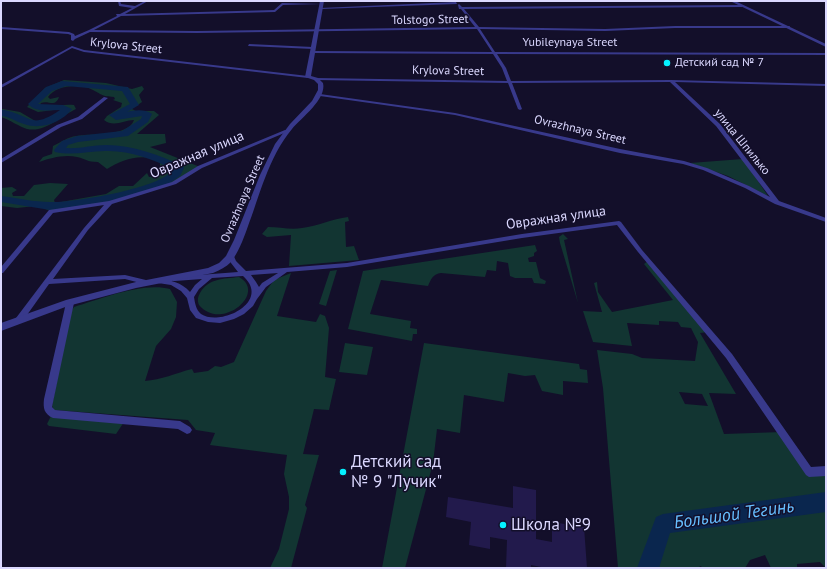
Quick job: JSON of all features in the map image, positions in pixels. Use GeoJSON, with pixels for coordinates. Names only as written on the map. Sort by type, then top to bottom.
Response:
{"type":"FeatureCollection","features":[{"type":"Feature","properties":{"kind":"street"},"geometry":{"type":"LineString","coordinates":[[119,1],[120,5],[134,7]]}},
{"type":"Feature","properties":{"kind":"street"},"geometry":{"type":"LineString","coordinates":[[90,31],[117,15],[147,1]]}},
{"type":"Feature","properties":{"kind":"street"},"geometry":{"type":"LineString","coordinates":[[279,1],[282,4],[456,2],[478,28],[494,52],[510,82],[520,109]]}},
{"type":"Feature","properties":{"kind":"street"},"geometry":{"type":"LineString","coordinates":[[732,1],[826,46]]}},
{"type":"Feature","properties":{"kind":"street"},"geometry":{"type":"LineString","coordinates":[[117,15],[275,11],[282,4]]}},
{"type":"Feature","properties":{"kind":"street"},"geometry":{"type":"LineString","coordinates":[[308,77],[322,4]]}},
{"type":"Feature","properties":{"kind":"street"},"geometry":{"type":"LineString","coordinates":[[460,8],[742,6]]}},
{"type":"Feature","properties":{"kind":"street","name":"Tolstogo Street"},"geometry":{"type":"LineString","coordinates":[[73,38],[90,31],[197,32],[478,28],[605,30],[675,26],[789,27]]}},
{"type":"Feature","properties":{"kind":"street"},"geometry":{"type":"LineString","coordinates":[[1,28],[69,33],[73,35],[72,46],[1,87]]}},
{"type":"Feature","properties":{"kind":"street"},"geometry":{"type":"LineString","coordinates":[[1,32],[8,28]]}},
{"type":"Feature","properties":{"kind":"street","name":"Yubileynaya Street"},"geometry":{"type":"LineString","coordinates":[[249,45],[313,50],[826,54]]}},
{"type":"Feature","properties":{"kind":"street","name":"Krylova Street"},"geometry":{"type":"LineString","coordinates":[[72,46],[84,51],[316,79],[510,82],[671,81],[826,85]]}},
{"type":"Feature","properties":{"kind":"street"},"geometry":{"type":"LineString","coordinates":[[316,79],[321,84],[320,95]]}},
{"type":"Feature","properties":{"kind":"street","name":"улица Шпилько"},"geometry":{"type":"LineString","coordinates":[[671,81],[718,125],[777,203]]}},
{"type":"Feature","properties":{"kind":"street"},"geometry":{"type":"LineString","coordinates":[[819,85],[826,92]]}},
{"type":"Feature","properties":{"kind":"street","name":"Ovrazhnaya Street"},"geometry":{"type":"LineString","coordinates":[[231,256],[266,167],[287,130],[320,95],[455,114],[620,151],[684,163],[705,169],[747,187],[777,203],[826,220]]}},
{"type":"Feature","properties":{"kind":"street"},"geometry":{"type":"LineString","coordinates":[[1,161],[59,126],[80,118],[106,98]]}},
{"type":"Feature","properties":{"kind":"street","name":"Овражная улица"},"geometry":{"type":"LineString","coordinates":[[1,271],[51,211],[110,203],[174,183],[200,167],[287,130]]}},
{"type":"Feature","properties":{"kind":"street"},"geometry":{"type":"LineString","coordinates":[[19,320],[86,229],[110,203]]}},
{"type":"Feature","properties":{"kind":"street","name":"Овражная улица"},"geometry":{"type":"LineString","coordinates":[[290,269],[347,265],[557,231],[619,223],[640,251],[729,356],[809,472],[826,471]]}},
{"type":"Feature","properties":{"kind":"street"},"geometry":{"type":"LineString","coordinates":[[190,297],[197,287],[231,256],[236,267],[254,284],[254,298]]}},
{"type":"Feature","properties":{"kind":"street"},"geometry":{"type":"LineString","coordinates":[[1,327],[70,303],[151,282],[202,273],[219,268]]}},
{"type":"Feature","properties":{"kind":"street"},"geometry":{"type":"LineString","coordinates":[[48,282],[125,277],[151,282],[176,283],[184,288],[190,297],[192,309],[198,316],[218,320],[240,314],[250,306],[254,298],[274,277],[290,269]]}},
{"type":"Feature","properties":{"kind":"street"},"geometry":{"type":"LineString","coordinates":[[151,282],[290,269]]}},
{"type":"Feature","properties":{"kind":"street"},"geometry":{"type":"LineString","coordinates":[[70,303],[48,399],[48,408],[53,414],[180,425],[187,430]]}},
{"type":"Feature","properties":{"kind":"green space"},"geometry":{"type":"Polygon","coordinates":[[[64,80],[106,83],[132,89],[142,86],[144,89],[139,95],[142,102],[132,109],[136,111],[154,111],[159,115],[137,134],[165,134],[166,143],[150,147],[200,167],[176,182],[110,203],[51,211],[36,206],[17,208],[1,206],[1,188],[12,187],[17,190],[12,193],[13,196],[24,196],[34,185],[50,183],[68,184],[54,200],[55,203],[106,194],[119,186],[133,186],[147,173],[149,177],[163,174],[164,171],[160,168],[160,162],[147,157],[133,158],[119,162],[107,169],[98,162],[91,162],[72,156],[58,157],[39,162],[43,157],[52,154],[53,146],[67,139],[76,136],[117,132],[125,129],[134,120],[115,124],[104,120],[107,116],[121,107],[122,103],[113,100],[115,99],[114,97],[102,95],[82,86],[69,86],[57,90],[48,97],[50,99],[59,97],[56,102],[41,103],[40,105],[44,106],[74,105],[76,109],[40,129],[27,129],[1,117],[1,109],[3,109],[20,112],[37,122],[44,123],[62,109],[38,112],[27,107],[45,88],[64,80]]]}},
{"type":"Feature","properties":{"kind":"green space"},"geometry":{"type":"Polygon","coordinates":[[[743,159],[768,196],[728,176],[690,163],[743,159]]]}},
{"type":"Feature","properties":{"kind":"green space"},"geometry":{"type":"Polygon","coordinates":[[[348,217],[349,221],[345,222],[346,247],[354,246],[359,260],[289,266],[291,235],[267,237],[262,234],[268,227],[298,229],[348,217]]]}},
{"type":"Feature","properties":{"kind":"green space"},"geometry":{"type":"Polygon","coordinates":[[[563,234],[568,239],[564,240],[578,303],[560,243],[559,237],[563,234]]]}},
{"type":"Feature","properties":{"kind":"green space"},"geometry":{"type":"Polygon","coordinates":[[[535,245],[537,251],[534,253],[534,256],[528,258],[529,262],[536,262],[540,278],[546,281],[545,284],[534,283],[532,278],[515,278],[510,276],[508,263],[497,261],[496,271],[487,270],[485,277],[441,273],[431,279],[428,286],[381,280],[370,314],[411,321],[410,328],[417,329],[417,334],[413,334],[412,341],[348,329],[363,271],[535,245]]]}},
{"type":"Feature","properties":{"kind":"green space"},"geometry":{"type":"Polygon","coordinates":[[[648,261],[708,332],[700,333],[736,394],[709,393],[724,434],[782,432],[809,472],[826,474],[826,568],[820,562],[797,564],[797,568],[771,568],[765,555],[750,560],[745,568],[702,568],[701,566],[697,568],[618,568],[603,388],[597,350],[632,354],[642,358],[695,361],[698,342],[691,328],[681,327],[678,322],[659,321],[659,325],[627,323],[632,346],[593,342],[583,311],[602,312],[594,283],[597,282],[598,292],[612,312],[673,300],[644,264],[648,261]],[[679,392],[685,404],[708,406],[702,394],[679,392]]]}},
{"type":"Feature","properties":{"kind":"green space"},"geometry":{"type":"Polygon","coordinates":[[[337,270],[326,306],[319,304],[330,271],[337,270]]]}},
{"type":"Feature","properties":{"kind":"green space"},"geometry":{"type":"Polygon","coordinates":[[[291,273],[277,316],[316,322],[320,314],[325,316],[329,328],[325,377],[336,379],[329,410],[314,409],[303,454],[319,455],[305,505],[307,508],[291,568],[270,568],[279,549],[289,509],[289,497],[284,474],[287,455],[210,445],[215,433],[196,430],[188,420],[54,410],[52,406],[70,313],[74,307],[122,292],[159,287],[170,289],[177,302],[176,317],[171,329],[156,346],[145,381],[163,378],[192,369],[194,373],[208,371],[215,366],[221,367],[234,362],[266,291],[274,280],[291,273]]]}},
{"type":"Feature","properties":{"kind":"green space"},"geometry":{"type":"Polygon","coordinates":[[[239,277],[247,284],[248,292],[245,300],[238,307],[229,312],[219,314],[208,312],[199,305],[199,294],[208,284],[217,280],[239,277]]]}},
{"type":"Feature","properties":{"kind":"green space"},"geometry":{"type":"Polygon","coordinates":[[[345,343],[373,347],[367,375],[339,372],[345,343]]]}},
{"type":"Feature","properties":{"kind":"green space"},"geometry":{"type":"Polygon","coordinates":[[[424,343],[579,364],[580,369],[587,370],[588,383],[563,381],[563,395],[542,391],[535,375],[525,376],[508,373],[504,402],[464,395],[460,433],[437,429],[433,463],[405,568],[382,568],[424,343]]]}},
{"type":"Feature","properties":{"kind":"green space"},"geometry":{"type":"Polygon","coordinates":[[[51,416],[124,422],[116,434],[49,426],[47,424],[51,416]]]}},
{"type":"Feature","properties":{"kind":"building","name":"Школа №9"},"geometry":{"type":"Polygon","coordinates":[[[513,486],[536,490],[536,539],[552,542],[552,522],[584,527],[587,568],[546,568],[531,565],[531,568],[506,568],[507,540],[490,537],[490,549],[469,545],[471,522],[446,517],[448,497],[513,508],[513,486]]]}},
{"type":"Feature","properties":{"kind":"waterway","name":"Большой Тегинь"},"geometry":{"type":"LineString","coordinates":[[1,113],[34,124],[45,123],[68,109],[59,107],[45,108],[32,104],[49,89],[65,83],[125,89],[135,105],[114,115],[116,117],[136,113],[147,114],[145,120],[125,134],[77,139],[65,143],[59,150],[77,151],[115,148],[134,151],[179,168],[176,174],[163,183],[111,198],[50,206],[1,199]]}},
{"type":"Feature","properties":{"kind":"waterway","name":"Большой Тегинь"},"geometry":{"type":"LineString","coordinates":[[648,568],[663,524],[826,502]]}},
{"type":"Feature","properties":{"kind":"place","name":"Детский сад № 7"},"geometry":{"type":"Point","coordinates":[667,63]}},
{"type":"Feature","properties":{"kind":"place","name":"Детский сад № 9 \"Лучик\""},"geometry":{"type":"Point","coordinates":[343,472]}},
{"type":"Feature","properties":{"kind":"place","name":"Школа №9"},"geometry":{"type":"Point","coordinates":[503,525]}}]}
